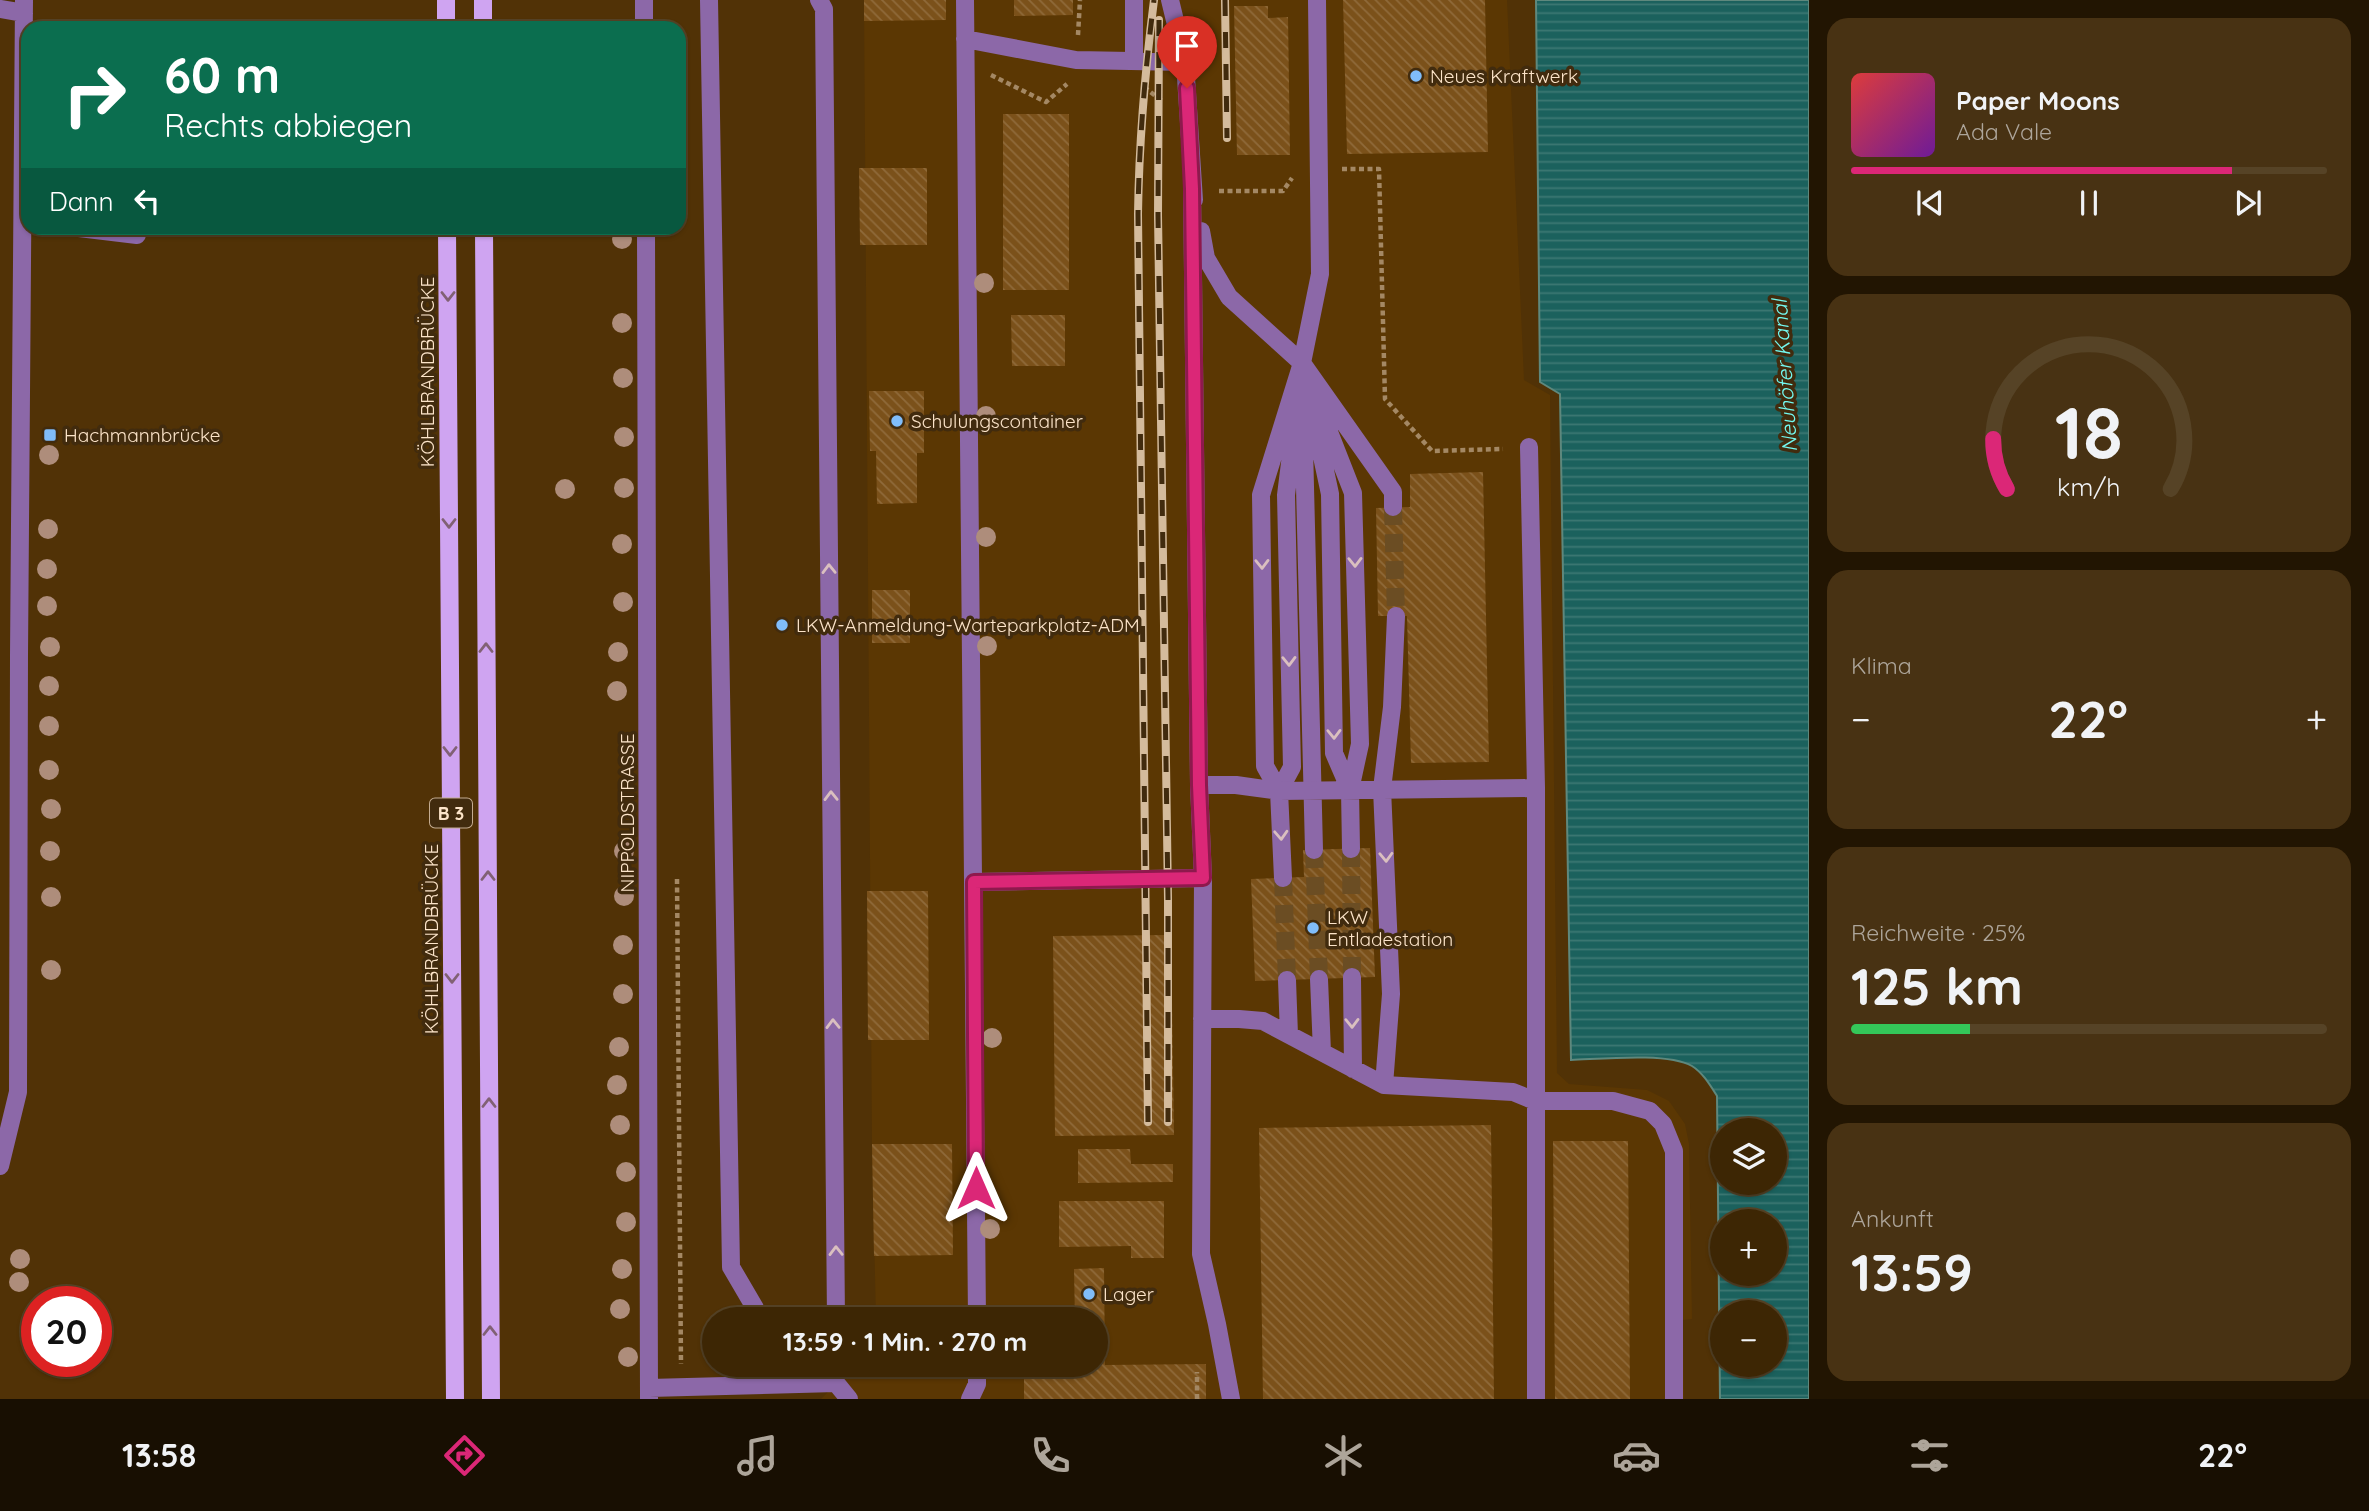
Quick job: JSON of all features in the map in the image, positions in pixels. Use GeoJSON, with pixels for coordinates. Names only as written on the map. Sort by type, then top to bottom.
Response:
{"type":"FeatureCollection","features":[{"type":"Feature","properties":{"kind":"main road"},"geometry":{"type":"LineString","coordinates":[[446,0],[446,21]]}},
{"type":"Feature","properties":{"kind":"main road"},"geometry":{"type":"LineString","coordinates":[[482,0],[483,21]]}},
{"type":"Feature","properties":{"kind":"main road","name":"KÖHLBRANDBRÜCKE"},"geometry":{"type":"LineString","coordinates":[[447,235],[455,1399]]}},
{"type":"Feature","properties":{"kind":"main road","name":"B 3"},"geometry":{"type":"LineString","coordinates":[[484,235],[491,1399]]}},
{"type":"Feature","properties":{"kind":"street"},"geometry":{"type":"LineString","coordinates":[[644,0],[645,21]]}},
{"type":"Feature","properties":{"kind":"street"},"geometry":{"type":"LineString","coordinates":[[709,0],[731,1267],[754,1307]]}},
{"type":"Feature","properties":{"kind":"street"},"geometry":{"type":"LineString","coordinates":[[820,0],[824,9],[836,1307]]}},
{"type":"Feature","properties":{"kind":"street"},"geometry":{"type":"LineString","coordinates":[[965,0],[977,1307]]}},
{"type":"Feature","properties":{"kind":"street"},"geometry":{"type":"LineString","coordinates":[[1134,0],[1134,61]]}},
{"type":"Feature","properties":{"kind":"street"},"geometry":{"type":"LineString","coordinates":[[1170,0],[1185,62],[1192,189],[1199,785],[1203,878],[1201,1254],[1231,1399]]}},
{"type":"Feature","properties":{"kind":"street"},"geometry":{"type":"LineString","coordinates":[[1279,791],[1292,767],[1286,495],[1302,363],[1320,274],[1317,0]]}},
{"type":"Feature","properties":{"kind":"street"},"geometry":{"type":"LineString","coordinates":[[0,9],[24,7]]}},
{"type":"Feature","properties":{"kind":"street"},"geometry":{"type":"LineString","coordinates":[[965,39],[1076,60],[1185,62]]}},
{"type":"Feature","properties":{"kind":"street"},"geometry":{"type":"LineString","coordinates":[[1192,189],[1206,258],[1229,298],[1302,363],[1393,500]]}},
{"type":"Feature","properties":{"kind":"street"},"geometry":{"type":"LineString","coordinates":[[0,1166],[18,1091],[25,235]]}},
{"type":"Feature","properties":{"kind":"street","name":"NIPPOLDSTRASSE"},"geometry":{"type":"LineString","coordinates":[[646,235],[649,1394]]}},
{"type":"Feature","properties":{"kind":"street"},"geometry":{"type":"LineString","coordinates":[[1302,363],[1353,493],[1360,744],[1350,790],[1350,849]]}},
{"type":"Feature","properties":{"kind":"street"},"geometry":{"type":"LineString","coordinates":[[1302,363],[1330,494],[1334,753],[1350,790]]}},
{"type":"Feature","properties":{"kind":"street"},"geometry":{"type":"LineString","coordinates":[[1302,363],[1314,850]]}},
{"type":"Feature","properties":{"kind":"street"},"geometry":{"type":"LineString","coordinates":[[1283,878],[1279,791],[1265,766],[1261,495],[1302,363]]}},
{"type":"Feature","properties":{"kind":"street"},"geometry":{"type":"LineString","coordinates":[[1529,447],[1536,788],[1536,1399]]}},
{"type":"Feature","properties":{"kind":"street"},"geometry":{"type":"LineString","coordinates":[[1384,1085],[1391,994],[1382,789],[1392,707],[1396,616]]}},
{"type":"Feature","properties":{"kind":"street"},"geometry":{"type":"LineString","coordinates":[[1199,785],[1236,785],[1279,791],[1536,788]]}},
{"type":"Feature","properties":{"kind":"street"},"geometry":{"type":"LineString","coordinates":[[974,882],[1203,878]]}},
{"type":"Feature","properties":{"kind":"street"},"geometry":{"type":"LineString","coordinates":[[1352,978],[1353,1069]]}},
{"type":"Feature","properties":{"kind":"street"},"geometry":{"type":"LineString","coordinates":[[1319,979],[1322,1052]]}},
{"type":"Feature","properties":{"kind":"street"},"geometry":{"type":"LineString","coordinates":[[1287,980],[1289,1035]]}},
{"type":"Feature","properties":{"kind":"street"},"geometry":{"type":"LineString","coordinates":[[1202,1020],[1239,1018],[1263,1021],[1384,1085],[1513,1092],[1535,1101],[1613,1101],[1650,1111],[1663,1124],[1674,1151],[1674,1399]]}},
{"type":"Feature","properties":{"kind":"street"},"geometry":{"type":"LineString","coordinates":[[754,1377],[754,1384]]}},
{"type":"Feature","properties":{"kind":"street"},"geometry":{"type":"LineString","coordinates":[[807,1383],[811,1377]]}},
{"type":"Feature","properties":{"kind":"street"},"geometry":{"type":"LineString","coordinates":[[970,1399],[977,1384],[977,1377]]}},
{"type":"Feature","properties":{"kind":"street"},"geometry":{"type":"LineString","coordinates":[[649,1394],[754,1384],[836,1382],[849,1399]]}},
{"type":"Feature","properties":{"kind":"path"},"geometry":{"type":"LineString","coordinates":[[1076,60],[1080,0]]}},
{"type":"Feature","properties":{"kind":"path"},"geometry":{"type":"LineString","coordinates":[[1136,83],[1170,105]]}},
{"type":"Feature","properties":{"kind":"path"},"geometry":{"type":"LineString","coordinates":[[1192,189],[1228,192],[1283,191],[1304,160],[1339,159],[1339,169],[1379,169],[1385,399],[1432,451],[1529,447]]}},
{"type":"Feature","properties":{"kind":"shaded area"},"geometry":{"type":"Polygon","coordinates":[[[864,0],[1507,0],[1524,380],[1550,395],[1557,1073],[1569,1084],[1647,1090],[1669,1101],[1685,1124],[1689,1144],[1692,1319],[1683,1320],[1684,1399],[821,1399],[843,1377],[1108,1377],[1108,1307],[876,1307],[872,1144],[864,0]]]}},
{"type":"Feature","properties":{"kind":"water","name":"Neuhöfer Kanal"},"geometry":{"type":"Polygon","coordinates":[[[1536,0],[1809,0],[1809,1399],[1720,1399],[1720,1377],[1787,1377],[1787,1300],[1719,1300],[1719,1286],[1787,1286],[1787,1209],[1718,1209],[1718,1195],[1787,1195],[1787,1118],[1717,1118],[1717,1096],[1700,1072],[1681,1062],[1633,1057],[1571,1060],[1560,394],[1540,382],[1536,0]]]}},
{"type":"Feature","properties":{"kind":"building"},"geometry":{"type":"Polygon","coordinates":[[[864,0],[946,0],[946,20],[864,21],[864,0]]]}},
{"type":"Feature","properties":{"kind":"building"},"geometry":{"type":"Polygon","coordinates":[[[1014,0],[1073,0],[1073,15],[1014,16],[1014,0]]]}},
{"type":"Feature","properties":{"kind":"building","name":"Neues Kraftwerk"},"geometry":{"type":"Polygon","coordinates":[[[1343,0],[1485,0],[1488,152],[1347,154],[1343,0]]]}},
{"type":"Feature","properties":{"kind":"building"},"geometry":{"type":"Polygon","coordinates":[[[1234,6],[1268,6],[1268,18],[1288,17],[1290,155],[1237,155],[1234,6]]]}},
{"type":"Feature","properties":{"kind":"building"},"geometry":{"type":"Polygon","coordinates":[[[1003,114],[1069,114],[1069,290],[1003,290],[1003,114]]]}},
{"type":"Feature","properties":{"kind":"building"},"geometry":{"type":"Polygon","coordinates":[[[859,168],[927,168],[927,245],[860,245],[859,168]]]}},
{"type":"Feature","properties":{"kind":"building"},"geometry":{"type":"Polygon","coordinates":[[[1011,315],[1065,315],[1065,366],[1012,366],[1011,315]]]}},
{"type":"Feature","properties":{"kind":"building","name":"Schulungscontainer"},"geometry":{"type":"Polygon","coordinates":[[[869,391],[924,391],[924,453],[917,453],[917,503],[877,504],[876,451],[870,451],[869,391]]]}},
{"type":"Feature","properties":{"kind":"building"},"geometry":{"type":"Polygon","coordinates":[[[1483,472],[1489,762],[1411,763],[1407,616],[1378,616],[1376,508],[1410,507],[1410,474],[1483,472]]]}},
{"type":"Feature","properties":{"kind":"building"},"geometry":{"type":"Polygon","coordinates":[[[872,590],[910,590],[910,643],[872,643],[872,590]]]}},
{"type":"Feature","properties":{"kind":"building","name":"LKW Entladestation"},"geometry":{"type":"Polygon","coordinates":[[[1370,848],[1375,977],[1255,981],[1251,879],[1304,877],[1303,850],[1370,848]]]}},
{"type":"Feature","properties":{"kind":"building"},"geometry":{"type":"Polygon","coordinates":[[[867,891],[928,891],[929,1040],[868,1040],[867,891]]]}},
{"type":"Feature","properties":{"kind":"building"},"geometry":{"type":"Polygon","coordinates":[[[1171,935],[1174,1135],[1055,1136],[1053,936],[1171,935]]]}},
{"type":"Feature","properties":{"kind":"building"},"geometry":{"type":"Polygon","coordinates":[[[1491,1125],[1494,1399],[1263,1399],[1259,1128],[1491,1125]]]}},
{"type":"Feature","properties":{"kind":"building"},"geometry":{"type":"Polygon","coordinates":[[[1553,1141],[1628,1141],[1630,1399],[1555,1399],[1553,1141]]]}},
{"type":"Feature","properties":{"kind":"building"},"geometry":{"type":"Polygon","coordinates":[[[872,1144],[952,1144],[953,1255],[874,1256],[872,1144]]]}},
{"type":"Feature","properties":{"kind":"building"},"geometry":{"type":"Polygon","coordinates":[[[1078,1149],[1130,1149],[1131,1164],[1173,1164],[1173,1182],[1078,1183],[1078,1149]]]}},
{"type":"Feature","properties":{"kind":"building"},"geometry":{"type":"Polygon","coordinates":[[[1059,1201],[1164,1201],[1164,1258],[1131,1258],[1131,1246],[1059,1247],[1059,1201]]]}},
{"type":"Feature","properties":{"kind":"building"},"geometry":{"type":"Polygon","coordinates":[[[1104,1268],[1104,1307],[1075,1307],[1074,1269],[1104,1268]]]}},
{"type":"Feature","properties":{"kind":"building"},"geometry":{"type":"Polygon","coordinates":[[[1206,1364],[1206,1399],[1024,1399],[1024,1377],[1108,1377],[1108,1365],[1206,1364]]]}},
{"type":"Feature","properties":{"kind":"tunnel"},"geometry":{"type":"LineString","coordinates":[[1393,507],[1396,616]]}},
{"type":"Feature","properties":{"kind":"tunnel"},"geometry":{"type":"LineString","coordinates":[[1351,849],[1352,977]]}},
{"type":"Feature","properties":{"kind":"tunnel"},"geometry":{"type":"LineString","coordinates":[[1314,850],[1319,979]]}},
{"type":"Feature","properties":{"kind":"tunnel"},"geometry":{"type":"LineString","coordinates":[[1283,878],[1287,980]]}},
{"type":"Feature","properties":{"kind":"railway"},"geometry":{"type":"LineString","coordinates":[[1148,1122],[1138,214],[1143,107],[1154,0]]}},
{"type":"Feature","properties":{"kind":"railway"},"geometry":{"type":"LineString","coordinates":[[1225,0],[1227,138]]}},
{"type":"Feature","properties":{"kind":"railway"},"geometry":{"type":"LineString","coordinates":[[1159,20],[1158,215],[1168,899],[1168,1122]]}},
{"type":"Feature","properties":{"kind":"place","name":"Neues Kraftwerk"},"geometry":{"type":"Point","coordinates":[1416,76]}},
{"type":"Feature","properties":{"kind":"place","name":"Schulungscontainer"},"geometry":{"type":"Point","coordinates":[897,421]}},
{"type":"Feature","properties":{"kind":"place","name":"Hachmannbrücke"},"geometry":{"type":"Point","coordinates":[50,435]}},
{"type":"Feature","properties":{"kind":"place","name":"LKW-Anmeldung-Warteparkplatz-ADM"},"geometry":{"type":"Point","coordinates":[782,625]}},
{"type":"Feature","properties":{"kind":"place","name":"LKW Entladestation"},"geometry":{"type":"Point","coordinates":[1313,928]}},
{"type":"Feature","properties":{"kind":"place","name":"Lager"},"geometry":{"type":"Point","coordinates":[1089,1294]}},
{"type":"Feature","properties":{"kind":"route"},"geometry":{"type":"LineString","coordinates":[[976,1188],[974,882],[1203,878],[1199,785],[1192,189],[1187,88]]}}]}
